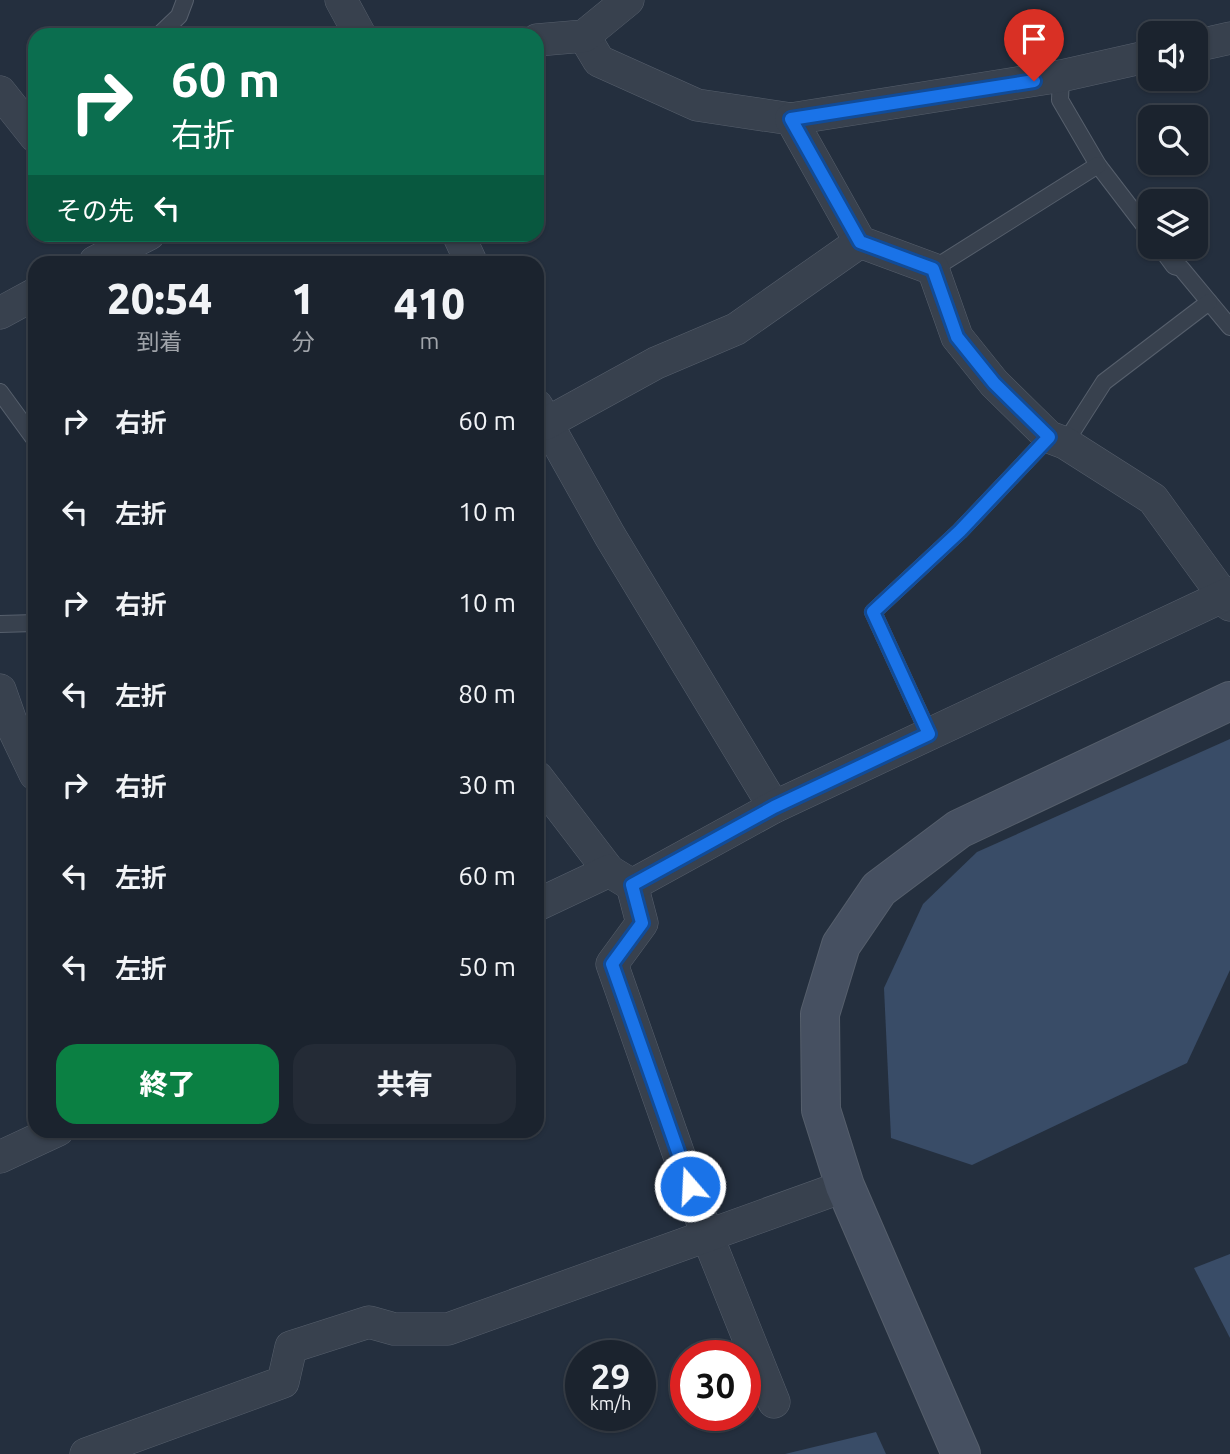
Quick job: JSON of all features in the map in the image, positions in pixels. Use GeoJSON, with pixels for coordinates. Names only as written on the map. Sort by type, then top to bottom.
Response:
{"type":"FeatureCollection","features":[{"type":"Feature","properties":{"kind":"street"},"geometry":{"type":"LineString","coordinates":[[341,0],[356,28]]}},
{"type":"Feature","properties":{"kind":"street"},"geometry":{"type":"LineString","coordinates":[[544,39],[584,36],[628,0]]}},
{"type":"Feature","properties":{"kind":"street"},"geometry":{"type":"LineString","coordinates":[[584,36],[599,61],[697,105],[791,119],[1061,76],[1138,59]]}},
{"type":"Feature","properties":{"kind":"street"},"geometry":{"type":"LineString","coordinates":[[1208,43],[1230,38]]}},
{"type":"Feature","properties":{"kind":"street"},"geometry":{"type":"LineString","coordinates":[[0,92],[28,125]]}},
{"type":"Feature","properties":{"kind":"street"},"geometry":{"type":"LineString","coordinates":[[544,903],[620,878],[1229,598],[1153,499],[1057,440],[994,383],[957,337],[933,269],[860,242],[791,119]]}},
{"type":"Feature","properties":{"kind":"street"},"geometry":{"type":"LineString","coordinates":[[544,417],[656,363],[736,329],[860,242]]}},
{"type":"Feature","properties":{"kind":"street"},"geometry":{"type":"LineString","coordinates":[[107,256],[129,245]]}},
{"type":"Feature","properties":{"kind":"street"},"geometry":{"type":"LineString","coordinates":[[0,313],[28,299]]}},
{"type":"Feature","properties":{"kind":"street"},"geometry":{"type":"LineString","coordinates":[[544,426],[774,807]]}},
{"type":"Feature","properties":{"kind":"street"},"geometry":{"type":"LineString","coordinates":[[0,690],[28,759]]}},
{"type":"Feature","properties":{"kind":"street"},"geometry":{"type":"LineString","coordinates":[[961,1454],[845,1186],[821,1110],[820,1014],[841,945],[879,889],[959,829],[1230,701]]}},
{"type":"Feature","properties":{"kind":"street"},"geometry":{"type":"LineString","coordinates":[[544,786],[620,878],[642,923],[612,964],[707,1236],[774,1402]]}},
{"type":"Feature","properties":{"kind":"street"},"geometry":{"type":"LineString","coordinates":[[3,1149],[35,1138]]}},
{"type":"Feature","properties":{"kind":"street"},"geometry":{"type":"LineString","coordinates":[[86,1454],[283,1382],[290,1347],[369,1322],[394,1329],[448,1329],[845,1186]]}},
{"type":"Feature","properties":{"kind":"lane"},"geometry":{"type":"LineString","coordinates":[[166,28],[179,16],[186,0]]}},
{"type":"Feature","properties":{"kind":"lane"},"geometry":{"type":"LineString","coordinates":[[1061,76],[1060,100],[1098,165],[1138,217]]}},
{"type":"Feature","properties":{"kind":"lane"},"geometry":{"type":"LineString","coordinates":[[933,269],[1098,165]]}},
{"type":"Feature","properties":{"kind":"lane"},"geometry":{"type":"LineString","coordinates":[[1169,259],[1174,266],[1181,268],[1230,327]]}},
{"type":"Feature","properties":{"kind":"lane"},"geometry":{"type":"LineString","coordinates":[[929,734],[873,612],[1057,440],[1104,382],[1209,302]]}},
{"type":"Feature","properties":{"kind":"lane"},"geometry":{"type":"LineString","coordinates":[[0,392],[28,430]]}},
{"type":"Feature","properties":{"kind":"lane"},"geometry":{"type":"LineString","coordinates":[[0,624],[28,623]]}},
{"type":"Feature","properties":{"kind":"water"},"geometry":{"type":"Polygon","coordinates":[[[1230,739],[1230,970],[1187,1063],[972,1165],[891,1138],[884,988],[923,904],[977,852],[1230,739]]]}},
{"type":"Feature","properties":{"kind":"water"},"geometry":{"type":"Polygon","coordinates":[[[1230,1254],[1230,1338],[1194,1268],[1230,1254]]]}},
{"type":"Feature","properties":{"kind":"water"},"geometry":{"type":"Polygon","coordinates":[[[876,1432],[886,1454],[785,1454],[876,1432]]]}},
{"type":"Feature","properties":{"kind":"route"},"geometry":{"type":"LineString","coordinates":[[690,1186],[612,964],[642,923],[632,885],[774,807],[929,734],[873,612],[960,531],[1049,437],[994,383],[957,337],[933,269],[860,242],[791,119],[1034,81]]}}]}
